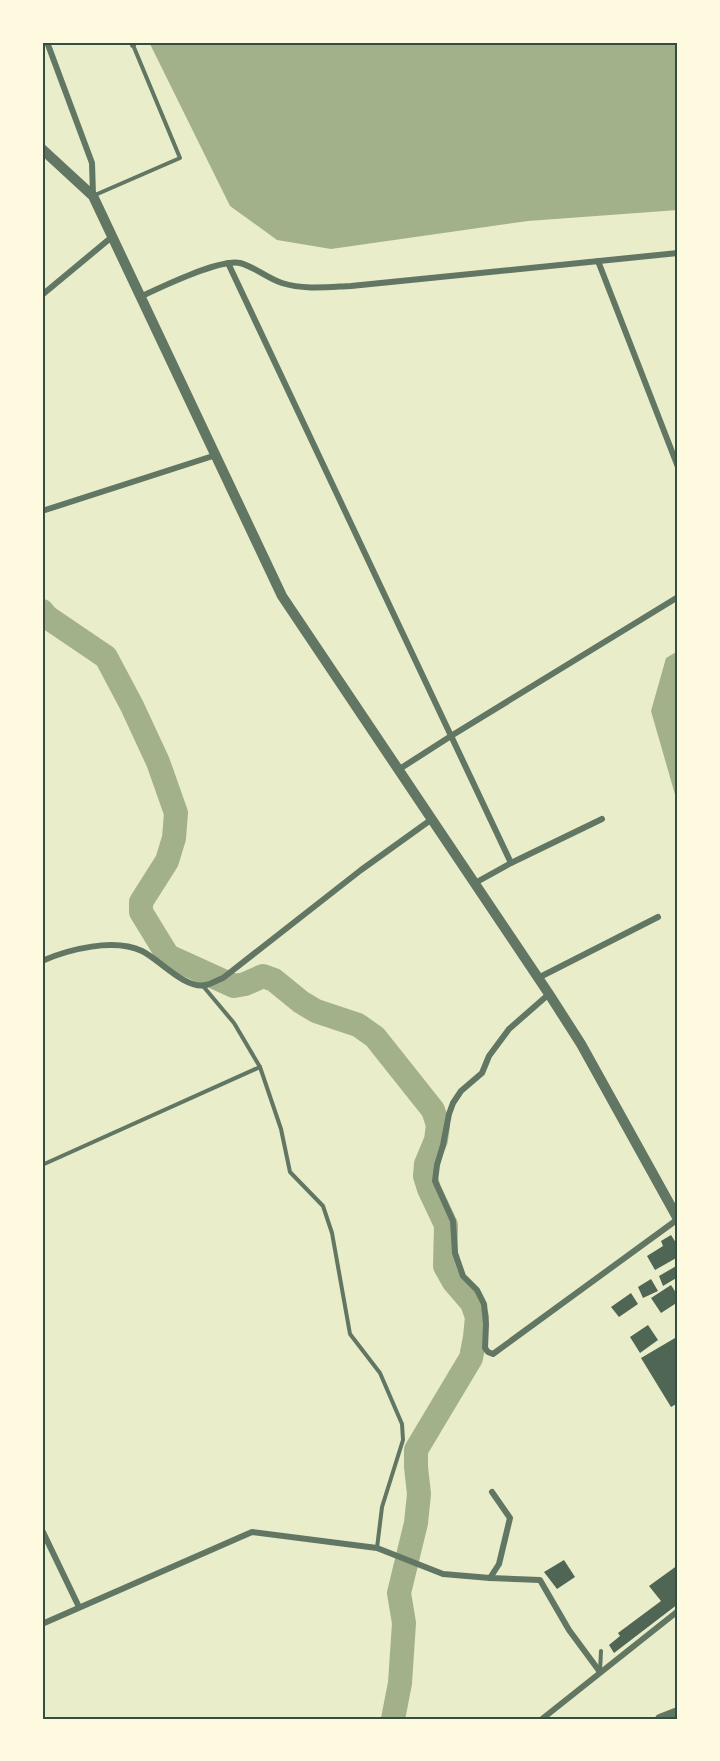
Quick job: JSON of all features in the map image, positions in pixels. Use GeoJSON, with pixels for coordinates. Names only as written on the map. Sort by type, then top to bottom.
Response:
{"type":"FeatureCollection","features":[{"type":"Feature","properties":{"kind":"street"},"geometry":{"type":"LineString","coordinates":[[47,42],[92,163],[93,196]]}},
{"type":"Feature","properties":{"kind":"street"},"geometry":{"type":"LineString","coordinates":[[42,149],[93,196],[282,596],[475,883],[549,994],[581,1044],[678,1219],[494,1354],[485,1348],[484,1305],[477,1290],[463,1276],[455,1253],[453,1221],[435,1180],[437,1165],[453,1103],[461,1091],[482,1072],[489,1056],[509,1029],[549,994]]}},
{"type":"Feature","properties":{"kind":"street"},"geometry":{"type":"LineString","coordinates":[[42,295],[113,236]]}},
{"type":"Feature","properties":{"kind":"street"},"geometry":{"type":"LineString","coordinates":[[140,297],[197,272],[228,263],[239,263],[281,283],[311,288],[351,286],[678,253]]}},
{"type":"Feature","properties":{"kind":"street"},"geometry":{"type":"LineString","coordinates":[[598,261],[678,467]]}},
{"type":"Feature","properties":{"kind":"street"},"geometry":{"type":"LineString","coordinates":[[228,263],[511,863]]}},
{"type":"Feature","properties":{"kind":"street"},"geometry":{"type":"LineString","coordinates":[[42,512],[216,455]]}},
{"type":"Feature","properties":{"kind":"street"},"geometry":{"type":"LineString","coordinates":[[399,770],[677,599]]}},
{"type":"Feature","properties":{"kind":"street"},"geometry":{"type":"LineString","coordinates":[[42,961],[88,946],[121,946],[142,951],[183,981],[203,986],[214,982],[223,978],[361,870],[432,819]]}},
{"type":"Feature","properties":{"kind":"street"},"geometry":{"type":"LineString","coordinates":[[475,883],[602,819]]}},
{"type":"Feature","properties":{"kind":"street"},"geometry":{"type":"LineString","coordinates":[[538,978],[658,917]]}},
{"type":"Feature","properties":{"kind":"street"},"geometry":{"type":"LineString","coordinates":[[490,1578],[499,1563],[510,1518],[492,1492]]}},
{"type":"Feature","properties":{"kind":"street"},"geometry":{"type":"LineString","coordinates":[[42,1530],[79,1607]]}},
{"type":"Feature","properties":{"kind":"street"},"geometry":{"type":"LineString","coordinates":[[42,1624],[252,1532],[377,1548],[443,1574],[540,1580],[569,1630],[600,1672]]}},
{"type":"Feature","properties":{"kind":"street"},"geometry":{"type":"LineString","coordinates":[[542,1719],[678,1611]]}},
{"type":"Feature","properties":{"kind":"street"},"geometry":{"type":"LineString","coordinates":[[660,1719],[678,1712]]}},
{"type":"Feature","properties":{"kind":"lane"},"geometry":{"type":"LineString","coordinates":[[93,196],[180,158],[133,43]]}},
{"type":"Feature","properties":{"kind":"lane"},"geometry":{"type":"LineString","coordinates":[[203,986],[234,1023],[260,1067],[281,1129],[290,1172],[322,1206],[332,1233],[350,1334],[380,1373],[402,1424],[403,1440],[382,1507],[377,1548]]}},
{"type":"Feature","properties":{"kind":"lane"},"geometry":{"type":"LineString","coordinates":[[42,1165],[260,1067]]}},
{"type":"Feature","properties":{"kind":"lane"},"geometry":{"type":"LineString","coordinates":[[600,1672],[601,1651]]}},
{"type":"Feature","properties":{"kind":"shaded area"},"geometry":{"type":"Polygon","coordinates":[[[149,42],[678,42],[678,210],[528,221],[331,249],[277,240],[230,206],[149,42]]]}},
{"type":"Feature","properties":{"kind":"shaded area"},"geometry":{"type":"Polygon","coordinates":[[[678,651],[678,805],[651,711],[666,658],[678,651]]]}},
{"type":"Feature","properties":{"kind":"building"},"geometry":{"type":"Polygon","coordinates":[[[671,1235],[678,1246],[678,1257],[655,1270],[647,1256],[663,1246],[661,1241],[671,1235]]]}},
{"type":"Feature","properties":{"kind":"building"},"geometry":{"type":"Polygon","coordinates":[[[678,1265],[678,1277],[663,1286],[659,1276],[678,1265]]]}},
{"type":"Feature","properties":{"kind":"building"},"geometry":{"type":"Polygon","coordinates":[[[651,1279],[658,1291],[643,1298],[638,1287],[651,1279]]]}},
{"type":"Feature","properties":{"kind":"building"},"geometry":{"type":"Polygon","coordinates":[[[671,1285],[678,1296],[678,1302],[661,1313],[651,1298],[671,1285]]]}},
{"type":"Feature","properties":{"kind":"building"},"geometry":{"type":"Polygon","coordinates":[[[631,1293],[638,1304],[619,1317],[611,1307],[631,1293]]]}},
{"type":"Feature","properties":{"kind":"building"},"geometry":{"type":"Polygon","coordinates":[[[648,1325],[658,1340],[640,1353],[630,1337],[648,1325]]]}},
{"type":"Feature","properties":{"kind":"building"},"geometry":{"type":"Polygon","coordinates":[[[675,1338],[678,1341],[678,1403],[671,1407],[641,1358],[675,1338]]]}},
{"type":"Feature","properties":{"kind":"building"},"geometry":{"type":"Polygon","coordinates":[[[564,1560],[575,1577],[557,1589],[544,1572],[564,1560]]]}},
{"type":"Feature","properties":{"kind":"building"},"geometry":{"type":"Polygon","coordinates":[[[678,1565],[678,1604],[614,1653],[609,1645],[620,1636],[618,1633],[661,1601],[649,1586],[678,1565]]]}},
{"type":"Feature","properties":{"kind":"waterway"},"geometry":{"type":"LineString","coordinates":[[42,611],[47,617],[106,657],[158,762],[176,813],[174,838],[167,861],[141,902],[141,912],[168,956],[234,986],[263,976],[274,980],[316,1011],[358,1025],[375,1037],[433,1110],[438,1125],[436,1140],[426,1164],[425,1176],[446,1225],[445,1266],[454,1282],[472,1303],[477,1317],[471,1358],[416,1450],[419,1494],[416,1523],[399,1593],[404,1623],[400,1683],[393,1719]]}}]}
